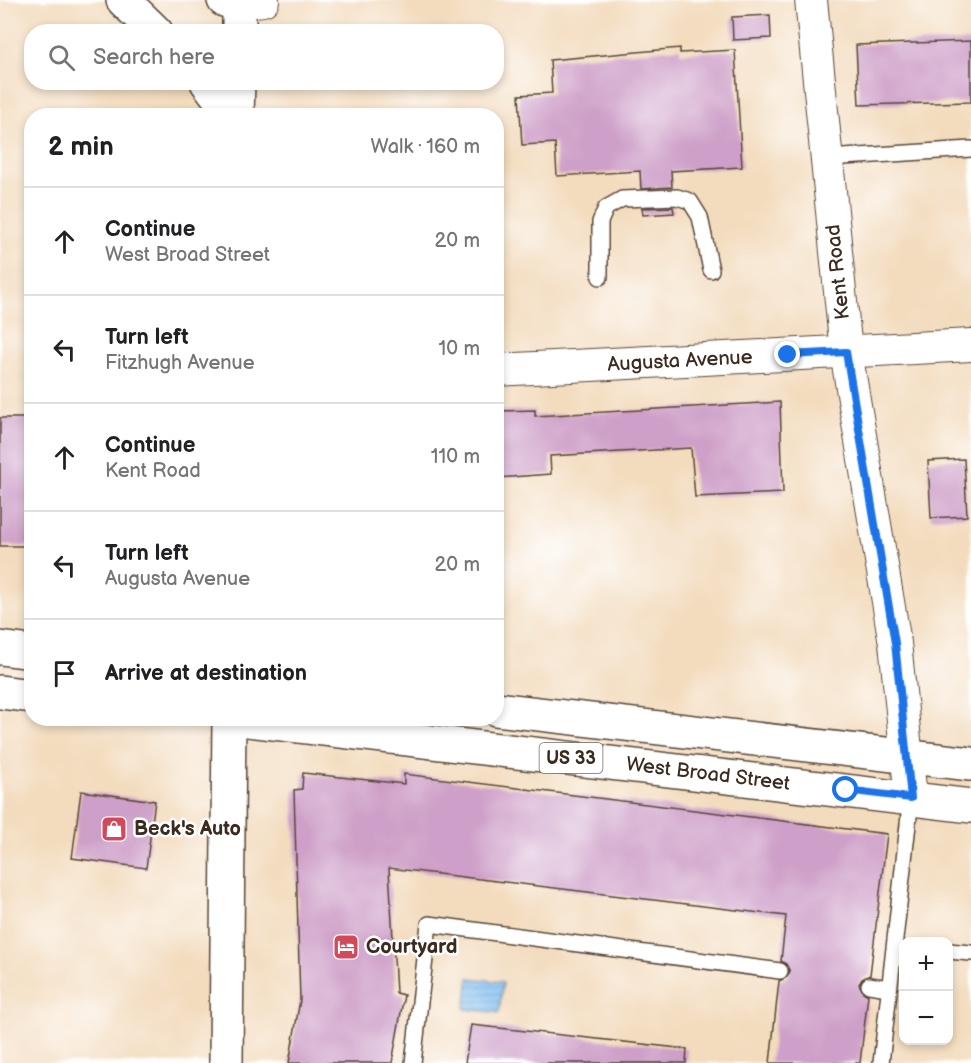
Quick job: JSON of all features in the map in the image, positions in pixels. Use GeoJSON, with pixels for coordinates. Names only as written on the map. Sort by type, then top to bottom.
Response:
{"type":"FeatureCollection","features":[{"type":"Feature","properties":{"kind":"main road"},"geometry":{"type":"LineString","coordinates":[[123,0],[148,24]]}},
{"type":"Feature","properties":{"kind":"main road"},"geometry":{"type":"LineString","coordinates":[[214,90],[228,108]]}},
{"type":"Feature","properties":{"kind":"main road"},"geometry":{"type":"LineString","coordinates":[[236,108],[237,90]]}},
{"type":"Feature","properties":{"kind":"main road"},"geometry":{"type":"LineString","coordinates":[[0,648],[24,651]]}},
{"type":"Feature","properties":{"kind":"main road"},"geometry":{"type":"LineString","coordinates":[[0,692],[24,695]]}},
{"type":"Feature","properties":{"kind":"main road","name":"West Broad Street"},"geometry":{"type":"LineString","coordinates":[[504,710],[971,764]]}},
{"type":"Feature","properties":{"kind":"main road"},"geometry":{"type":"LineString","coordinates":[[226,1063],[230,726]]}},
{"type":"Feature","properties":{"kind":"main road","name":"West Broad Street"},"geometry":{"type":"LineString","coordinates":[[298,726],[971,806]]}},
{"type":"Feature","properties":{"kind":"street","name":"Kent Road"},"geometry":{"type":"LineString","coordinates":[[811,0],[846,352],[895,643],[911,798]]}},
{"type":"Feature","properties":{"kind":"street","name":"Augusta Avenue"},"geometry":{"type":"LineString","coordinates":[[504,370],[971,345]]}},
{"type":"Feature","properties":{"kind":"lane"},"geometry":{"type":"LineString","coordinates":[[827,158],[971,149]]}},
{"type":"Feature","properties":{"kind":"lane"},"geometry":{"type":"LineString","coordinates":[[600,277],[600,222],[606,208],[622,199],[677,197],[690,201],[700,217],[711,270]]}},
{"type":"Feature","properties":{"kind":"lane"},"geometry":{"type":"LineString","coordinates":[[881,1063],[911,798]]}},
{"type":"Feature","properties":{"kind":"lane"},"geometry":{"type":"LineString","coordinates":[[413,1063],[429,924],[780,971]]}},
{"type":"Feature","properties":{"kind":"lane"},"geometry":{"type":"LineString","coordinates":[[953,951],[971,953]]}},
{"type":"Feature","properties":{"kind":"lane"},"geometry":{"type":"LineString","coordinates":[[869,985],[889,988]]}},
{"type":"Feature","properties":{"kind":"water"},"geometry":{"type":"Polygon","coordinates":[[[469,978],[503,982],[499,1013],[465,1009],[469,978]]]}},
{"type":"Feature","properties":{"kind":"building"},"geometry":{"type":"Polygon","coordinates":[[[770,15],[771,38],[733,40],[732,17],[770,15]]]}},
{"type":"Feature","properties":{"kind":"building"},"geometry":{"type":"Polygon","coordinates":[[[971,41],[971,102],[859,105],[856,45],[971,41]]]}},
{"type":"Feature","properties":{"kind":"building"},"geometry":{"type":"Polygon","coordinates":[[[680,48],[680,53],[735,50],[742,167],[671,171],[672,187],[641,189],[640,171],[557,176],[555,143],[522,145],[519,95],[552,93],[550,60],[680,48]]]}},
{"type":"Feature","properties":{"kind":"building"},"geometry":{"type":"Polygon","coordinates":[[[673,207],[674,213],[643,215],[642,208],[673,207]]]}},
{"type":"Feature","properties":{"kind":"building"},"geometry":{"type":"Polygon","coordinates":[[[780,402],[783,493],[695,497],[691,448],[550,456],[551,474],[504,477],[504,411],[535,410],[535,416],[780,402]]]}},
{"type":"Feature","properties":{"kind":"building"},"geometry":{"type":"Polygon","coordinates":[[[0,418],[24,418],[24,546],[0,546],[0,418]]]}},
{"type":"Feature","properties":{"kind":"building"},"geometry":{"type":"Polygon","coordinates":[[[964,459],[967,516],[931,518],[928,461],[964,459]]]}},
{"type":"Feature","properties":{"kind":"building"},"geometry":{"type":"Polygon","coordinates":[[[303,773],[404,784],[404,774],[887,834],[870,975],[862,979],[859,984],[863,992],[868,995],[860,1063],[770,1063],[779,981],[787,977],[790,972],[786,964],[781,961],[786,916],[389,868],[396,993],[404,995],[392,1063],[289,1063],[300,1000],[294,790],[302,789],[303,773]]]}},
{"type":"Feature","properties":{"kind":"building","name":"Beck's Auto"},"geometry":{"type":"Polygon","coordinates":[[[81,791],[155,801],[146,868],[72,858],[81,791]]]}},
{"type":"Feature","properties":{"kind":"building"},"geometry":{"type":"Polygon","coordinates":[[[471,1025],[687,1049],[686,1063],[465,1063],[471,1025]]]}},
{"type":"Feature","properties":{"kind":"place","name":"Beck's Auto"},"geometry":{"type":"Point","coordinates":[114,829]}},
{"type":"Feature","properties":{"kind":"place","name":"Courtyard"},"geometry":{"type":"Point","coordinates":[346,947]}},
{"type":"Feature","properties":{"kind":"route"},"geometry":{"type":"LineString","coordinates":[[788,355],[846,352],[895,643],[911,798],[846,790]]}}]}
